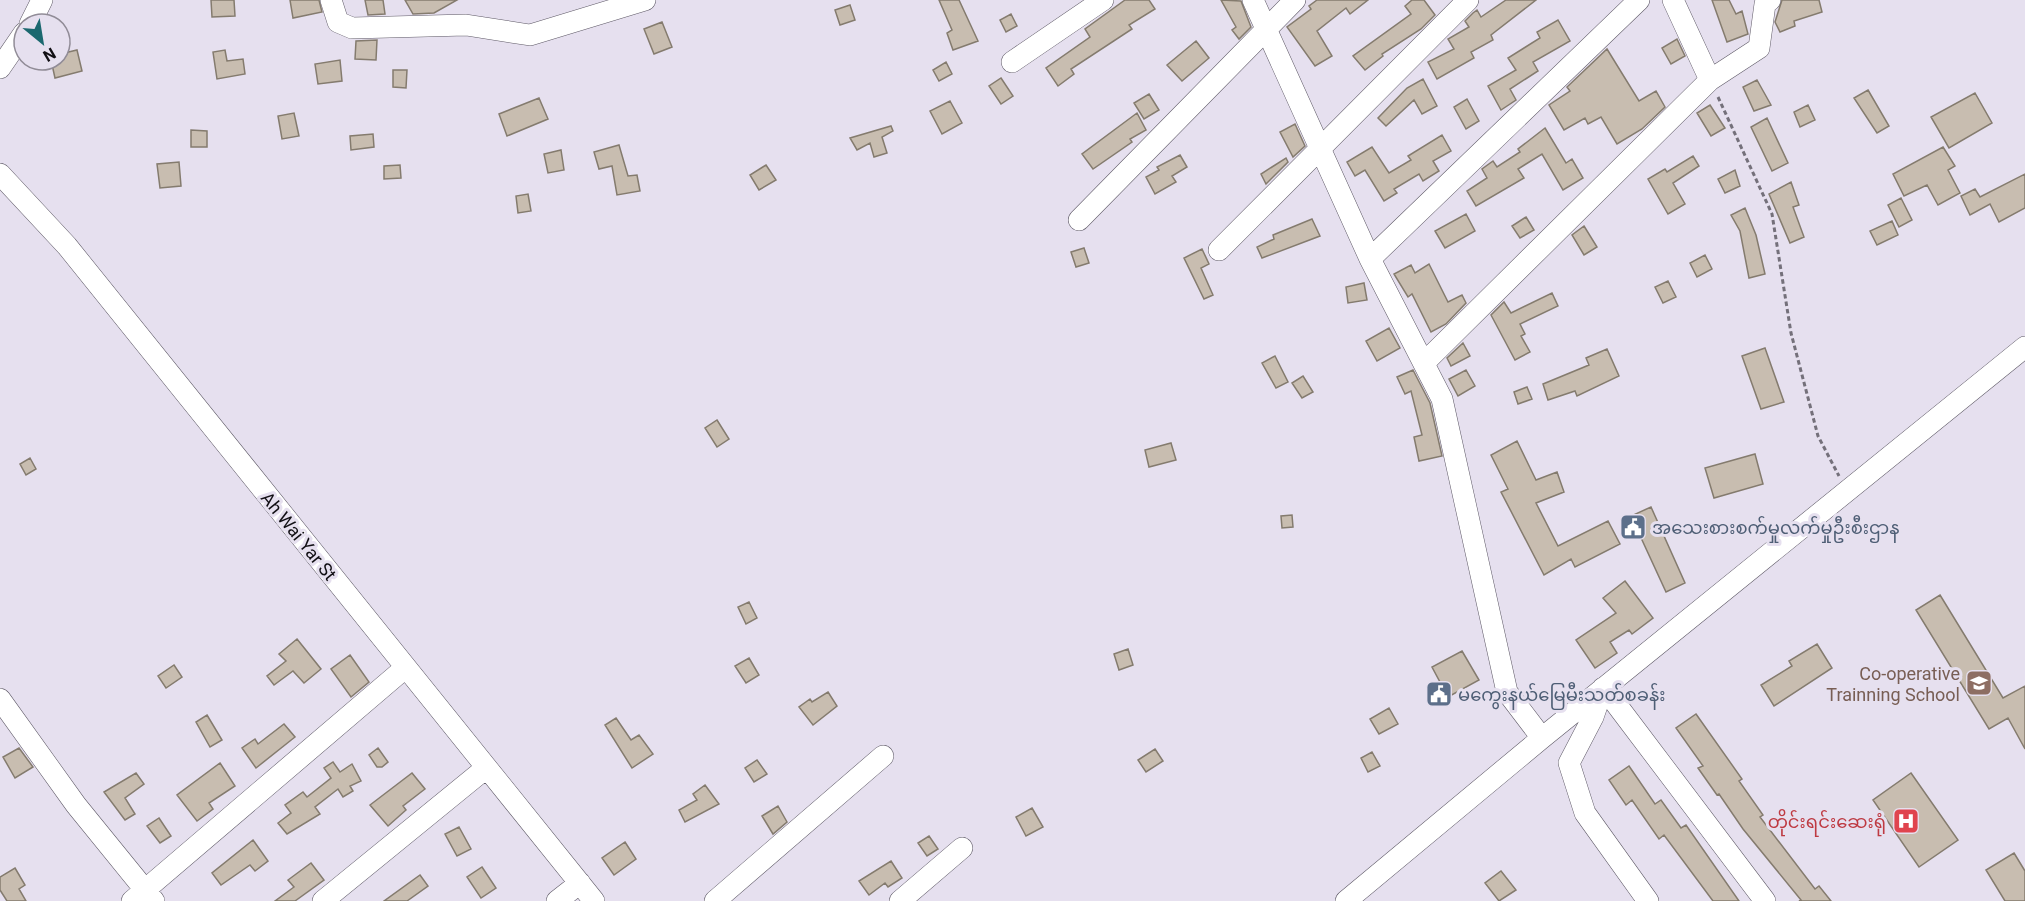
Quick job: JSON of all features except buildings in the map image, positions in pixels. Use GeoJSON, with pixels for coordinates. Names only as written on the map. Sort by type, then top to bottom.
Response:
{"type":"FeatureCollection","features":[{"type":"Feature","properties":{"kind":"street"},"geometry":{"type":"LineString","coordinates":[[331,0],[338,22],[352,28],[466,25],[531,35],[645,0]]}},
{"type":"Feature","properties":{"kind":"street"},"geometry":{"type":"LineString","coordinates":[[1012,62],[1103,0]]}},
{"type":"Feature","properties":{"kind":"street"},"geometry":{"type":"LineString","coordinates":[[1253,0],[1370,259],[1442,399],[1507,692],[1542,738]]}},
{"type":"Feature","properties":{"kind":"street"},"geometry":{"type":"LineString","coordinates":[[1079,220],[1295,0]]}},
{"type":"Feature","properties":{"kind":"street"},"geometry":{"type":"LineString","coordinates":[[1219,250],[1468,0]]}},
{"type":"Feature","properties":{"kind":"street"},"geometry":{"type":"LineString","coordinates":[[1370,259],[1639,0]]}},
{"type":"Feature","properties":{"kind":"street"},"geometry":{"type":"LineString","coordinates":[[1673,0],[1710,80]]}},
{"type":"Feature","properties":{"kind":"street"},"geometry":{"type":"LineString","coordinates":[[1424,363],[1710,80],[1759,48],[1765,4],[1770,0]]}},
{"type":"Feature","properties":{"kind":"street"},"geometry":{"type":"LineString","coordinates":[[0,68],[12,50]]}},
{"type":"Feature","properties":{"kind":"street","name":"Ah Wai Yar St"},"geometry":{"type":"LineString","coordinates":[[0,174],[67,246],[594,901]]}},
{"type":"Feature","properties":{"kind":"street"},"geometry":{"type":"LineString","coordinates":[[1346,901],[1542,738],[2025,347]]}},
{"type":"Feature","properties":{"kind":"street"},"geometry":{"type":"LineString","coordinates":[[0,699],[144,897],[405,668]]}},
{"type":"Feature","properties":{"kind":"street"},"geometry":{"type":"LineString","coordinates":[[1604,688],[1593,717],[1569,763],[1585,813],[1648,901]]}},
{"type":"Feature","properties":{"kind":"street"},"geometry":{"type":"LineString","coordinates":[[1604,688],[1765,901]]}},
{"type":"Feature","properties":{"kind":"street"},"geometry":{"type":"LineString","coordinates":[[715,901],[883,756]]}},
{"type":"Feature","properties":{"kind":"street"},"geometry":{"type":"LineString","coordinates":[[323,901],[486,768]]}},
{"type":"Feature","properties":{"kind":"street"},"geometry":{"type":"LineString","coordinates":[[900,901],[962,848]]}},
{"type":"Feature","properties":{"kind":"street"},"geometry":{"type":"LineString","coordinates":[[557,901],[580,883]]}},
{"type":"Feature","properties":{"kind":"path"},"geometry":{"type":"LineString","coordinates":[[1710,80],[1772,214],[1791,333],[1818,436],[1847,491]]}},
{"type":"Feature","properties":{"kind":"place","name":"အသေးစားစက်မှုလက်မှုဦးစီးဌာန"},"geometry":{"type":"Point","coordinates":[1633,527]}},
{"type":"Feature","properties":{"kind":"place","name":"Co-operative Trainning School"},"geometry":{"type":"Point","coordinates":[1979,683]}},
{"type":"Feature","properties":{"kind":"place","name":"မကွေးနယ်မြေမီးသတ်စခန်း"},"geometry":{"type":"Point","coordinates":[1439,694]}},
{"type":"Feature","properties":{"kind":"place","name":"တိုင်းရင်းဆေးရုံ"},"geometry":{"type":"Point","coordinates":[1906,821]}}]}
